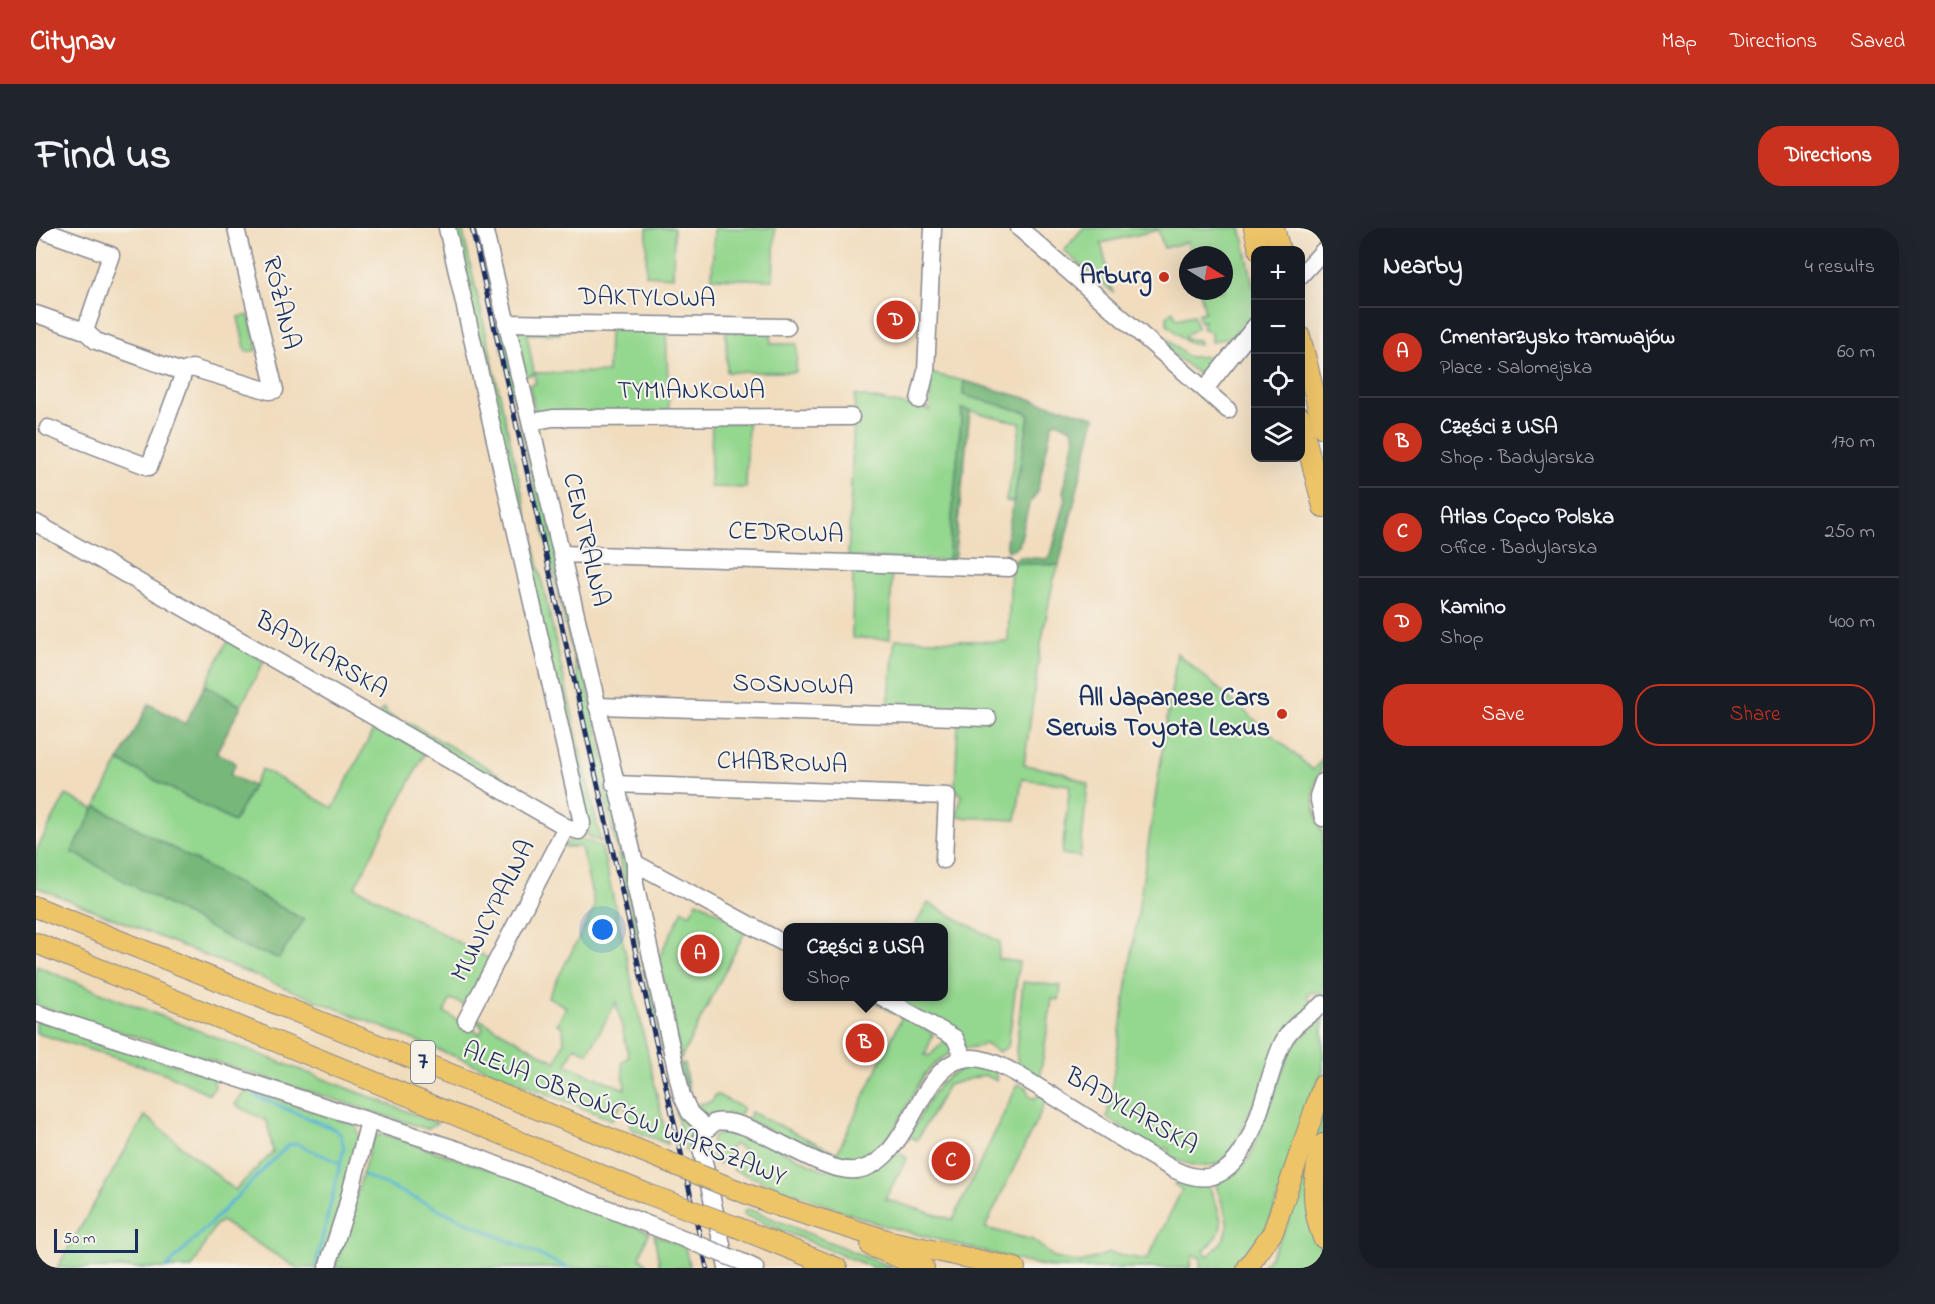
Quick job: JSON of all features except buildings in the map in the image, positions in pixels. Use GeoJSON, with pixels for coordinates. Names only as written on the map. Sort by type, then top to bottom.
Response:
{"type":"FeatureCollection","features":[{"type":"Feature","properties":{"kind":"main road"},"geometry":{"type":"LineString","coordinates":[[1254,228],[1258,246]]}},
{"type":"Feature","properties":{"kind":"main road"},"geometry":{"type":"LineString","coordinates":[[1274,228],[1279,246]]}},
{"type":"Feature","properties":{"kind":"main road"},"geometry":{"type":"LineString","coordinates":[[1304,354],[1323,428]]}},
{"type":"Feature","properties":{"kind":"main road"},"geometry":{"type":"LineString","coordinates":[[1305,437],[1323,507]]}},
{"type":"Feature","properties":{"kind":"main road","name":"ALEJA OBROŃCÓW WARSZAWY"},"geometry":{"type":"LineString","coordinates":[[36,907],[634,1148],[924,1268]]}},
{"type":"Feature","properties":{"kind":"main road","name":"7"},"geometry":{"type":"LineString","coordinates":[[36,943],[645,1193],[837,1268]]}},
{"type":"Feature","properties":{"kind":"main road"},"geometry":{"type":"LineString","coordinates":[[1247,1268],[1273,1232],[1323,1085]]}},
{"type":"Feature","properties":{"kind":"main road"},"geometry":{"type":"LineString","coordinates":[[1323,1144],[1316,1166],[1313,1196],[1323,1238]]}},
{"type":"Feature","properties":{"kind":"main road"},"geometry":{"type":"LineString","coordinates":[[769,1203],[890,1241],[1015,1268]]}},
{"type":"Feature","properties":{"kind":"street"},"geometry":{"type":"LineString","coordinates":[[36,228],[111,255],[85,331]]}},
{"type":"Feature","properties":{"kind":"street","name":"RÓŻANA"},"geometry":{"type":"LineString","coordinates":[[182,372],[192,368],[263,391],[275,390],[236,228]]}},
{"type":"Feature","properties":{"kind":"street"},"geometry":{"type":"LineString","coordinates":[[447,228],[582,823],[573,828]]}},
{"type":"Feature","properties":{"kind":"street","name":"CENTRALNA"},"geometry":{"type":"LineString","coordinates":[[484,228],[614,784],[635,863],[635,884],[682,1096],[690,1113],[706,1128]]}},
{"type":"Feature","properties":{"kind":"street"},"geometry":{"type":"LineString","coordinates":[[919,400],[926,371],[933,228]]}},
{"type":"Feature","properties":{"kind":"street"},"geometry":{"type":"LineString","coordinates":[[1019,228],[1228,410]]}},
{"type":"Feature","properties":{"kind":"street"},"geometry":{"type":"LineString","coordinates":[[1305,271],[1323,251]]}},
{"type":"Feature","properties":{"kind":"street"},"geometry":{"type":"LineString","coordinates":[[36,314],[85,331],[96,341],[182,372],[182,378],[149,467],[48,428]]}},
{"type":"Feature","properties":{"kind":"street","name":"DAKTYLOWA"},"geometry":{"type":"LineString","coordinates":[[506,323],[787,327]]}},
{"type":"Feature","properties":{"kind":"street"},"geometry":{"type":"LineString","coordinates":[[1206,389],[1251,332]]}},
{"type":"Feature","properties":{"kind":"street","name":"TYMIANKOWA"},"geometry":{"type":"LineString","coordinates":[[531,422],[553,418],[851,417]]}},
{"type":"Feature","properties":{"kind":"street","name":"BADYLARSKA"},"geometry":{"type":"LineString","coordinates":[[36,523],[573,828]]}},
{"type":"Feature","properties":{"kind":"street","name":"CEDROWA"},"geometry":{"type":"LineString","coordinates":[[562,554],[1009,568]]}},
{"type":"Feature","properties":{"kind":"street","name":"SOSNOWA"},"geometry":{"type":"LineString","coordinates":[[597,706],[988,718]]}},
{"type":"Feature","properties":{"kind":"street"},"geometry":{"type":"LineString","coordinates":[[1323,782],[1318,800],[1323,818]]}},
{"type":"Feature","properties":{"kind":"street","name":"CHABROWA"},"geometry":{"type":"LineString","coordinates":[[614,784],[947,796],[944,860]]}},
{"type":"Feature","properties":{"kind":"street","name":"MUNICYPALNA"},"geometry":{"type":"LineString","coordinates":[[466,1020],[573,828]]}},
{"type":"Feature","properties":{"kind":"street"},"geometry":{"type":"LineString","coordinates":[[635,863],[783,943]]}},
{"type":"Feature","properties":{"kind":"street"},"geometry":{"type":"LineString","coordinates":[[741,1266],[701,1148],[701,1137],[706,1128],[716,1122],[728,1123],[833,1167],[847,1170],[864,1168],[880,1160],[889,1152],[937,1075],[947,1066],[964,1059],[955,1038],[889,1001]]}},
{"type":"Feature","properties":{"kind":"street","name":"BADYLARSKA"},"geometry":{"type":"LineString","coordinates":[[964,1059],[979,1058],[1000,1066],[1175,1170],[1191,1177],[1209,1177],[1227,1169],[1238,1160],[1256,1119],[1285,1037],[1323,1004]]}},
{"type":"Feature","properties":{"kind":"street"},"geometry":{"type":"LineString","coordinates":[[36,1013],[478,1157],[652,1227],[741,1266]]}},
{"type":"Feature","properties":{"kind":"street"},"geometry":{"type":"LineString","coordinates":[[327,1268],[346,1209],[369,1121]]}},
{"type":"Feature","properties":{"kind":"green space"},"geometry":{"type":"Polygon","coordinates":[[[452,228],[462,228],[601,842],[587,835],[588,827],[452,228]]]}},
{"type":"Feature","properties":{"kind":"green space"},"geometry":{"type":"Polygon","coordinates":[[[475,228],[481,228],[627,858],[617,850],[475,228]]]}},
{"type":"Feature","properties":{"kind":"green space"},"geometry":{"type":"Polygon","coordinates":[[[647,228],[674,228],[673,277],[646,275],[647,228]]]}},
{"type":"Feature","properties":{"kind":"green space"},"geometry":{"type":"Polygon","coordinates":[[[714,228],[775,228],[773,280],[712,278],[714,228]]]}},
{"type":"Feature","properties":{"kind":"green space"},"geometry":{"type":"Polygon","coordinates":[[[1083,228],[1241,228],[1251,275],[1251,319],[1235,336],[1211,342],[1211,332],[1202,328],[1204,321],[1200,322],[1198,314],[1205,312],[1202,300],[1233,300],[1233,246],[1188,246],[1187,242],[1164,248],[1158,230],[1101,243],[1113,292],[1064,251],[1083,228]]]}},
{"type":"Feature","properties":{"kind":"green space"},"geometry":{"type":"Polygon","coordinates":[[[1173,311],[1177,319],[1194,315],[1197,328],[1185,336],[1187,339],[1198,340],[1199,345],[1187,342],[1167,324],[1167,316],[1173,311]]]}},
{"type":"Feature","properties":{"kind":"green space"},"geometry":{"type":"Polygon","coordinates":[[[249,315],[257,350],[246,352],[238,317],[249,315]]]}},
{"type":"Feature","properties":{"kind":"green space"},"geometry":{"type":"Polygon","coordinates":[[[609,327],[666,328],[669,412],[536,415],[529,385],[536,383],[534,374],[524,376],[516,333],[519,330],[561,331],[560,334],[527,334],[534,373],[608,372],[609,327]]]}},
{"type":"Feature","properties":{"kind":"green space"},"geometry":{"type":"Polygon","coordinates":[[[726,331],[771,331],[771,344],[797,344],[796,372],[727,372],[726,331]]]}},
{"type":"Feature","properties":{"kind":"green space"},"geometry":{"type":"Polygon","coordinates":[[[1167,339],[1188,357],[1223,356],[1207,376],[1202,377],[1162,345],[1167,339]]]}},
{"type":"Feature","properties":{"kind":"green space"},"geometry":{"type":"Polygon","coordinates":[[[930,373],[964,381],[963,395],[1026,412],[1029,416],[1013,502],[1006,501],[1021,423],[962,409],[948,561],[848,557],[855,395],[930,410],[930,373]]]}},
{"type":"Feature","properties":{"kind":"green space"},"geometry":{"type":"Polygon","coordinates":[[[964,381],[1095,417],[1059,565],[1011,563],[1020,557],[1046,559],[1051,555],[1066,498],[1063,492],[1075,438],[1072,428],[1056,422],[1052,424],[1037,493],[1029,504],[1019,546],[1008,551],[1006,543],[1029,416],[1026,412],[963,395],[964,381]]]}},
{"type":"Feature","properties":{"kind":"green space"},"geometry":{"type":"Polygon","coordinates":[[[962,409],[970,411],[954,561],[948,561],[962,409]]]}},
{"type":"Feature","properties":{"kind":"green space"},"geometry":{"type":"Polygon","coordinates":[[[712,422],[748,422],[746,488],[710,487],[712,422]]]}},
{"type":"Feature","properties":{"kind":"green space"},"geometry":{"type":"Polygon","coordinates":[[[1011,563],[1059,565],[1053,582],[1041,644],[1024,765],[1061,772],[1088,784],[1080,857],[1062,854],[1070,785],[1022,779],[1016,820],[957,817],[961,795],[955,788],[958,723],[888,707],[895,639],[1008,642],[1011,563]]]}},
{"type":"Feature","properties":{"kind":"green space"},"geometry":{"type":"Polygon","coordinates":[[[853,567],[892,569],[890,639],[852,638],[853,567]]]}},
{"type":"Feature","properties":{"kind":"green space"},"geometry":{"type":"Polygon","coordinates":[[[228,640],[264,661],[241,706],[205,685],[228,640]]]}},
{"type":"Feature","properties":{"kind":"green space"},"geometry":{"type":"Polygon","coordinates":[[[1177,653],[1313,770],[1323,758],[1314,788],[1314,801],[1323,834],[1323,995],[1312,992],[1307,995],[1311,1003],[1256,1105],[1253,1105],[1232,1150],[1214,1165],[1202,1166],[1186,1163],[1166,1155],[1169,1150],[1165,1147],[1161,1153],[1107,1118],[1177,653]]]}},
{"type":"Feature","properties":{"kind":"green space"},"geometry":{"type":"Polygon","coordinates":[[[205,685],[241,706],[216,753],[236,763],[230,775],[253,786],[234,822],[119,761],[149,704],[185,724],[205,685]]]}},
{"type":"Feature","properties":{"kind":"green space"},"geometry":{"type":"Polygon","coordinates":[[[384,708],[388,714],[402,723],[406,721],[504,777],[509,786],[571,823],[574,818],[568,781],[577,822],[571,826],[561,821],[379,713],[384,708]]]}},
{"type":"Feature","properties":{"kind":"green space"},"geometry":{"type":"Polygon","coordinates":[[[376,725],[425,753],[355,887],[490,959],[467,1006],[451,999],[444,1012],[480,1034],[483,1029],[473,1016],[556,1062],[564,1042],[563,1027],[557,1024],[566,1007],[548,997],[595,907],[581,847],[565,847],[563,844],[579,839],[602,848],[668,1144],[631,1129],[624,1099],[612,1120],[36,887],[36,851],[66,795],[94,809],[72,853],[304,920],[96,806],[119,761],[234,822],[262,769],[333,808],[376,725]],[[616,1002],[588,1053],[575,1047],[566,1065],[625,1089],[622,1062],[629,1057],[616,1002]]]}},
{"type":"Feature","properties":{"kind":"green space"},"geometry":{"type":"Polygon","coordinates":[[[96,806],[304,920],[279,958],[248,949],[72,852],[96,806]]]}},
{"type":"Feature","properties":{"kind":"green space"},"geometry":{"type":"Polygon","coordinates":[[[618,854],[628,861],[696,1126],[698,1156],[685,1151],[618,854]]]}},
{"type":"Feature","properties":{"kind":"green space"},"geometry":{"type":"Polygon","coordinates":[[[697,901],[747,928],[681,1058],[659,957],[683,910],[690,914],[697,901]]]}},
{"type":"Feature","properties":{"kind":"green space"},"geometry":{"type":"Polygon","coordinates":[[[928,903],[1000,942],[998,959],[1019,962],[1008,1047],[999,1052],[983,1043],[981,1046],[967,1048],[895,1001],[948,1001],[948,923],[916,923],[928,903]]]}},
{"type":"Feature","properties":{"kind":"green space"},"geometry":{"type":"Polygon","coordinates":[[[36,966],[437,1123],[427,1129],[36,1005],[36,966]]]}},
{"type":"Feature","properties":{"kind":"green space"},"geometry":{"type":"Polygon","coordinates":[[[1023,982],[1061,986],[1059,1000],[1052,999],[1040,1077],[1018,1064],[1016,1051],[1023,982]]]}},
{"type":"Feature","properties":{"kind":"green space"},"geometry":{"type":"Polygon","coordinates":[[[872,1001],[879,1001],[903,1013],[933,1034],[925,1055],[929,1056],[947,1039],[955,1050],[926,1073],[893,1131],[871,1154],[857,1159],[830,1156],[747,1120],[751,1112],[837,1153],[902,1017],[872,1001]]]}},
{"type":"Feature","properties":{"kind":"green space"},"geometry":{"type":"Polygon","coordinates":[[[1323,1017],[1323,1071],[1313,1091],[1269,1224],[1240,1268],[1200,1268],[1201,1257],[1192,1256],[1190,1268],[1055,1268],[1025,1262],[881,1225],[733,1170],[743,1149],[734,1144],[719,1164],[712,1161],[712,1137],[729,1129],[748,1135],[824,1170],[899,1153],[907,1158],[885,1199],[953,1220],[1018,1084],[1027,1087],[1029,1096],[1035,1099],[1039,1094],[1047,1099],[985,1228],[1033,1240],[1055,1258],[1081,1263],[1109,1253],[1147,1260],[1182,1190],[1174,1184],[1180,1180],[1206,1185],[1210,1188],[1220,1215],[1218,1235],[1204,1251],[1208,1256],[1227,1231],[1226,1216],[1216,1186],[1218,1182],[1237,1172],[1250,1156],[1292,1046],[1323,1017]]]}},
{"type":"Feature","properties":{"kind":"green space"},"geometry":{"type":"Polygon","coordinates":[[[36,1020],[213,1077],[215,1087],[209,1094],[167,1074],[36,1033],[36,1020]]]}},
{"type":"Feature","properties":{"kind":"green space"},"geometry":{"type":"Polygon","coordinates":[[[684,1063],[692,1106],[712,1101],[716,1094],[743,1108],[738,1117],[726,1114],[693,1113],[681,1066],[684,1063]]]}},
{"type":"Feature","properties":{"kind":"green space"},"geometry":{"type":"Polygon","coordinates":[[[977,1065],[992,1069],[997,1081],[984,1075],[948,1085],[917,1140],[909,1136],[928,1101],[942,1082],[952,1074],[977,1065]]]}},
{"type":"Feature","properties":{"kind":"green space"},"geometry":{"type":"Polygon","coordinates":[[[249,1090],[356,1125],[359,1139],[321,1268],[297,1268],[221,1221],[214,1227],[192,1268],[57,1268],[145,1116],[235,1190],[273,1152],[267,1121],[235,1105],[243,1093],[249,1090]]]}},
{"type":"Feature","properties":{"kind":"green space"},"geometry":{"type":"Polygon","coordinates":[[[1323,1106],[1323,1128],[1317,1147],[1323,1268],[1261,1268],[1273,1252],[1292,1213],[1323,1106]]]}},
{"type":"Feature","properties":{"kind":"green space"},"geometry":{"type":"Polygon","coordinates":[[[383,1134],[506,1175],[649,1232],[640,1257],[650,1268],[335,1268],[372,1141],[376,1136],[383,1134]]]}},
{"type":"Feature","properties":{"kind":"green space"},"geometry":{"type":"Polygon","coordinates":[[[746,1209],[893,1268],[874,1268],[749,1217],[743,1214],[746,1209]]]}},
{"type":"Feature","properties":{"kind":"green space"},"geometry":{"type":"Polygon","coordinates":[[[654,1234],[685,1247],[690,1268],[660,1268],[654,1234]]]}},
{"type":"Feature","properties":{"kind":"waterway"},"geometry":{"type":"LineString","coordinates":[[256,1096],[334,1129],[341,1135],[344,1148],[316,1264]]}},
{"type":"Feature","properties":{"kind":"waterway"},"geometry":{"type":"LineString","coordinates":[[166,1268],[288,1145],[297,1144],[340,1163]]}},
{"type":"Feature","properties":{"kind":"waterway"},"geometry":{"type":"LineString","coordinates":[[364,1175],[568,1268]]}},
{"type":"Feature","properties":{"kind":"railway"},"geometry":{"type":"LineString","coordinates":[[472,228],[707,1268]]}},
{"type":"Feature","properties":{"kind":"place","name":"Arburg"},"geometry":{"type":"Point","coordinates":[1164,277]}},
{"type":"Feature","properties":{"kind":"place","name":"Kamino"},"geometry":{"type":"Point","coordinates":[896,320]}},
{"type":"Feature","properties":{"kind":"place","name":"All Japanese Cars Serwis Toyota Lexus"},"geometry":{"type":"Point","coordinates":[1282,714]}},
{"type":"Feature","properties":{"kind":"place","name":"Cmentarzysko tramwajów"},"geometry":{"type":"Point","coordinates":[700,954]}},
{"type":"Feature","properties":{"kind":"place","name":"Części z USA"},"geometry":{"type":"Point","coordinates":[865,1043]}},
{"type":"Feature","properties":{"kind":"place","name":"Atlas Copco Polska"},"geometry":{"type":"Point","coordinates":[951,1161]}}]}
